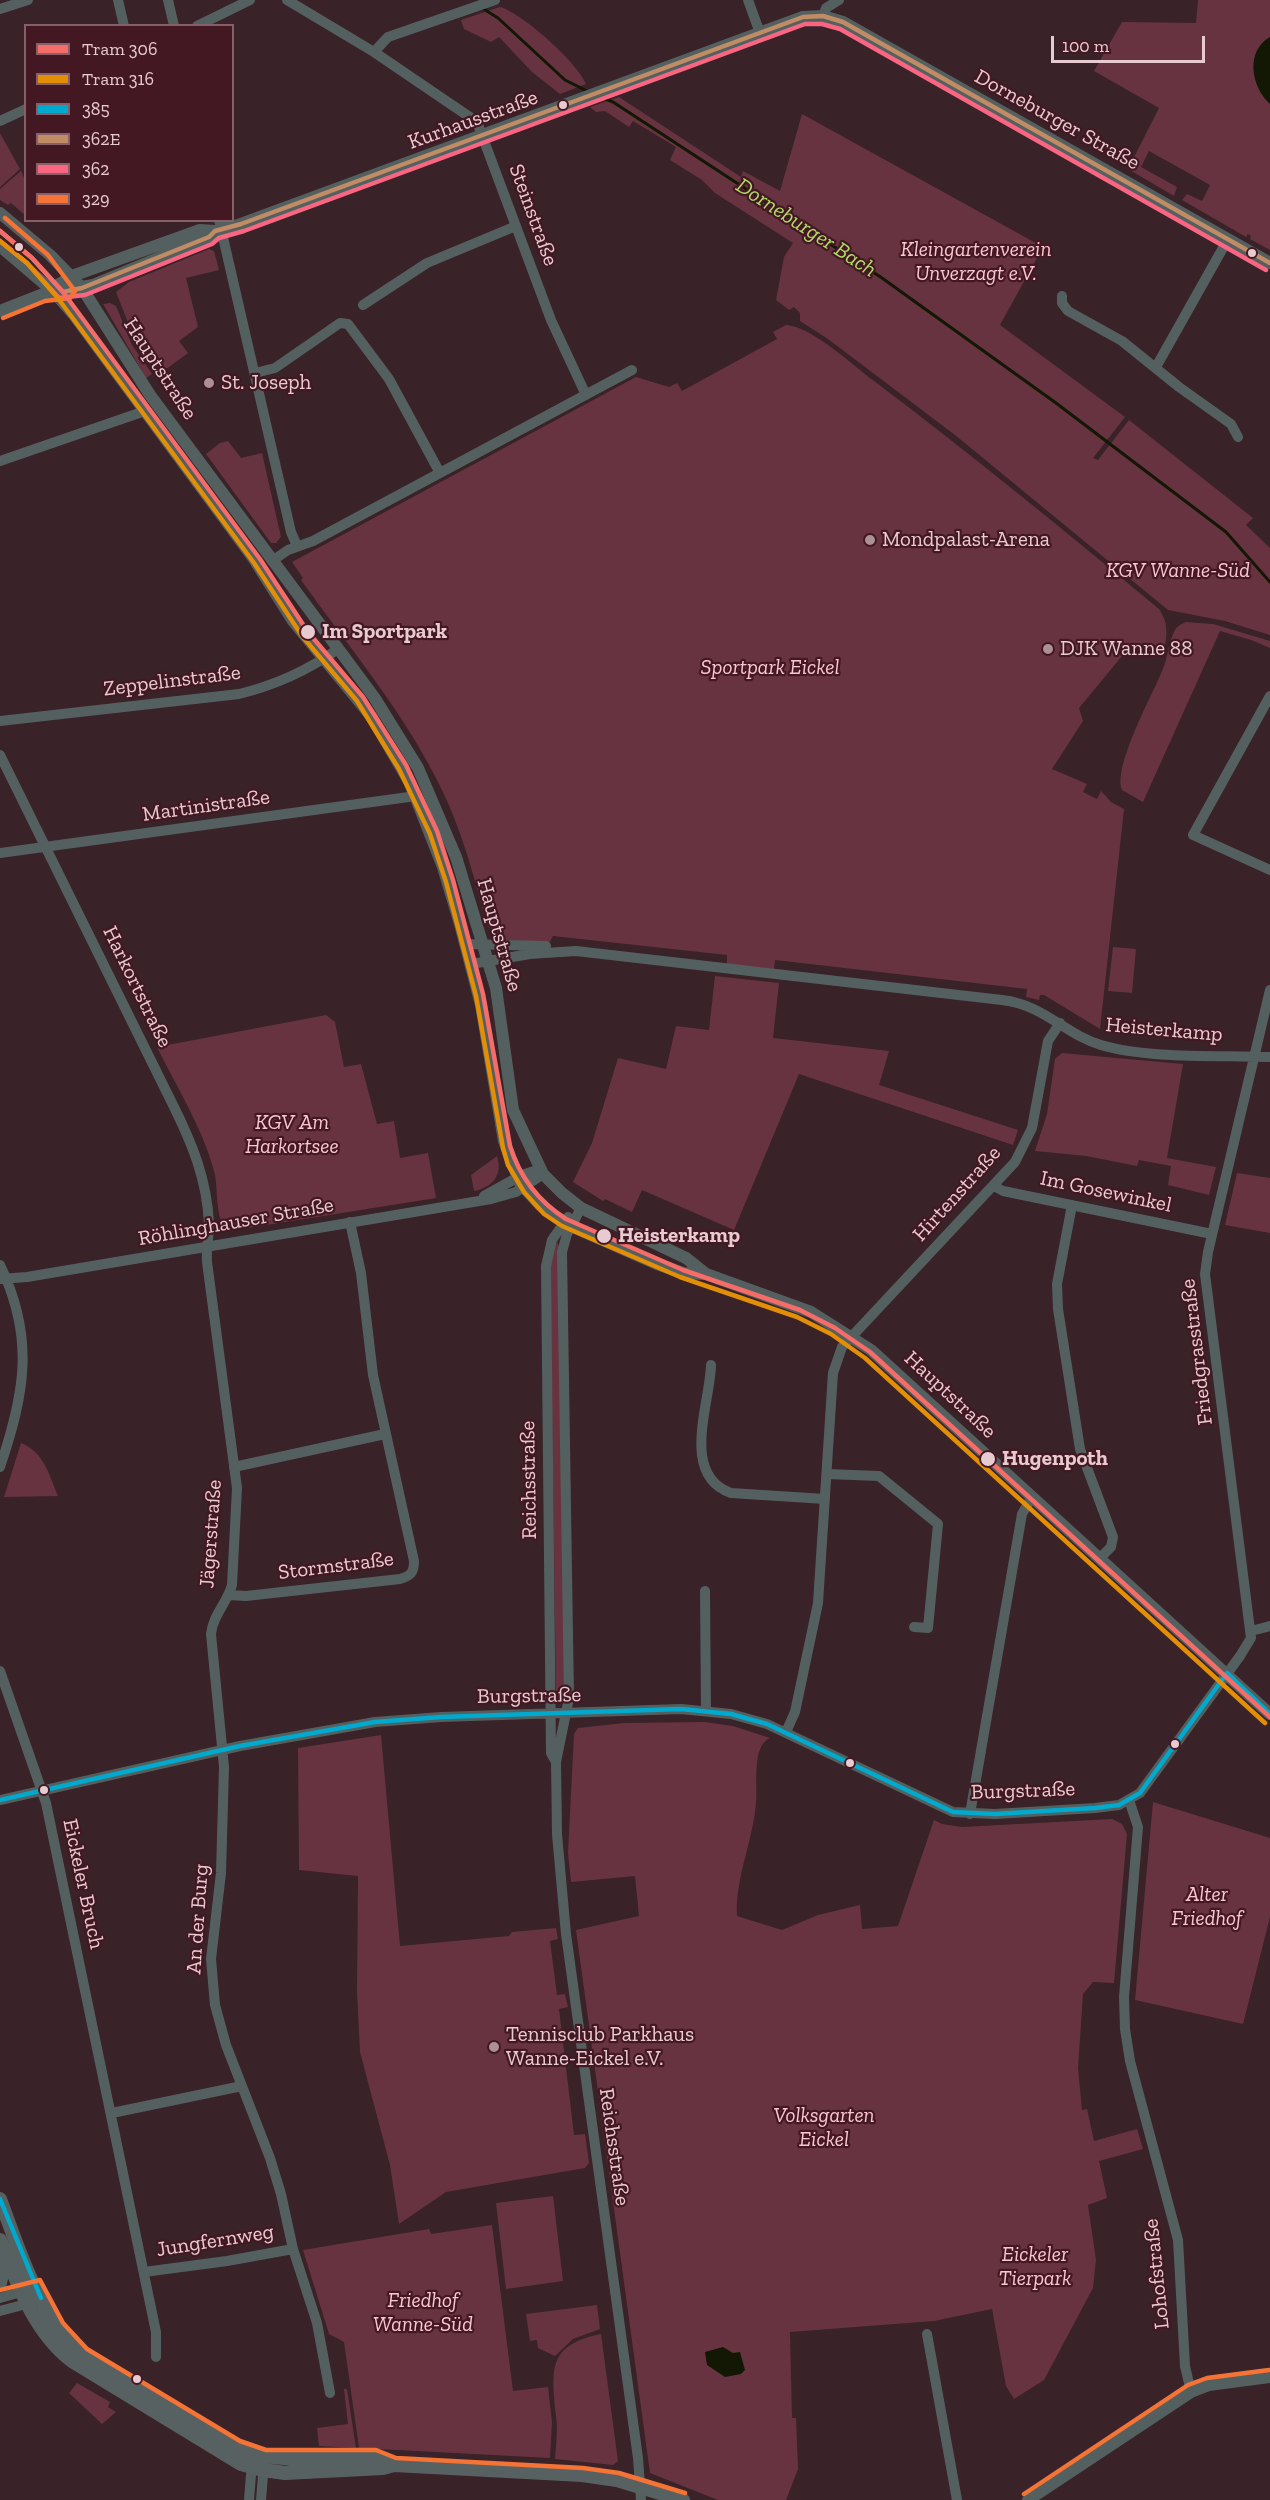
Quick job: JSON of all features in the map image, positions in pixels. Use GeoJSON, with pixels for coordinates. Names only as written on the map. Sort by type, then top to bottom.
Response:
{"type":"FeatureCollection","features":[{"type":"Feature","properties":{"kind":"main road"},"geometry":{"type":"LineString","coordinates":[[0,2199],[38,2293],[57,2327],[82,2355],[258,2463]]}},
{"type":"Feature","properties":{"kind":"main road"},"geometry":{"type":"LineString","coordinates":[[0,2240],[25,2299],[50,2342],[72,2361],[224,2456],[258,2463],[367,2456],[386,2459],[394,2465],[551,2472],[617,2480],[683,2500]]}},
{"type":"Feature","properties":{"kind":"main road"},"geometry":{"type":"LineString","coordinates":[[0,2283],[6,2256]]}},
{"type":"Feature","properties":{"kind":"street"},"geometry":{"type":"LineString","coordinates":[[0,9],[28,0]]}},
{"type":"Feature","properties":{"kind":"street"},"geometry":{"type":"LineString","coordinates":[[118,0],[124,24]]}},
{"type":"Feature","properties":{"kind":"street"},"geometry":{"type":"LineString","coordinates":[[168,0],[174,24]]}},
{"type":"Feature","properties":{"kind":"street"},"geometry":{"type":"LineString","coordinates":[[201,24],[250,0]]}},
{"type":"Feature","properties":{"kind":"street","name":"Steinstraße"},"geometry":{"type":"LineString","coordinates":[[287,0],[374,52],[474,119],[484,137],[551,320],[586,395]]}},
{"type":"Feature","properties":{"kind":"street"},"geometry":{"type":"LineString","coordinates":[[374,52],[388,37],[494,0]]}},
{"type":"Feature","properties":{"kind":"street"},"geometry":{"type":"LineString","coordinates":[[748,0],[760,33]]}},
{"type":"Feature","properties":{"kind":"street"},"geometry":{"type":"LineString","coordinates":[[823,16],[826,8],[839,0]]}},
{"type":"Feature","properties":{"kind":"street","name":"Kurhausstraße"},"geometry":{"type":"LineString","coordinates":[[234,222],[484,137],[760,33],[803,18],[823,16]]}},
{"type":"Feature","properties":{"kind":"street","name":"Dorneburger Straße"},"geometry":{"type":"LineString","coordinates":[[823,16],[843,22],[1270,262]]}},
{"type":"Feature","properties":{"kind":"street"},"geometry":{"type":"LineString","coordinates":[[0,121],[24,110]]}},
{"type":"Feature","properties":{"kind":"street","name":"Hauptstraße"},"geometry":{"type":"LineString","coordinates":[[0,213],[33,239],[82,288],[150,395],[386,714],[418,768],[456,856],[489,961],[497,994],[513,1110],[541,1171],[579,1206],[677,1253],[706,1274]]}},
{"type":"Feature","properties":{"kind":"street","name":"Kurhausstraße"},"geometry":{"type":"LineString","coordinates":[[0,311],[49,292],[72,276],[200,230],[234,222]]}},
{"type":"Feature","properties":{"kind":"street"},"geometry":{"type":"LineString","coordinates":[[363,305],[427,263],[516,226]]}},
{"type":"Feature","properties":{"kind":"street"},"geometry":{"type":"LineString","coordinates":[[219,227],[291,532],[297,546]]}},
{"type":"Feature","properties":{"kind":"street","name":"Kurhausstraße"},"geometry":{"type":"LineString","coordinates":[[49,292],[82,288],[208,237],[219,227]]}},
{"type":"Feature","properties":{"kind":"street"},"geometry":{"type":"LineString","coordinates":[[1156,367],[1228,239]]}},
{"type":"Feature","properties":{"kind":"street","name":"Hauptstraße"},"geometry":{"type":"LineString","coordinates":[[0,246],[74,315],[261,569],[294,621],[371,716],[395,755],[416,796],[443,867],[466,944],[485,1027],[504,1141],[520,1183],[540,1205],[567,1224],[657,1264],[683,1273],[706,1274],[801,1307],[852,1336],[892,1367],[1270,1714]]}},
{"type":"Feature","properties":{"kind":"street"},"geometry":{"type":"LineString","coordinates":[[1062,296],[1062,303],[1068,311],[1122,341],[1179,387],[1231,424],[1238,437]]}},
{"type":"Feature","properties":{"kind":"street"},"geometry":{"type":"LineString","coordinates":[[255,373],[275,368],[344,322],[348,324],[389,379],[440,473]]}},
{"type":"Feature","properties":{"kind":"street"},"geometry":{"type":"LineString","coordinates":[[261,569],[297,546],[314,541],[632,370]]}},
{"type":"Feature","properties":{"kind":"street"},"geometry":{"type":"LineString","coordinates":[[0,461],[145,411]]}},
{"type":"Feature","properties":{"kind":"street","name":"Zeppelinstraße"},"geometry":{"type":"LineString","coordinates":[[0,721],[239,694],[272,686],[324,659],[338,649]]}},
{"type":"Feature","properties":{"kind":"street"},"geometry":{"type":"LineString","coordinates":[[1270,696],[1193,835],[1270,870]]}},
{"type":"Feature","properties":{"kind":"street","name":"Harkortstraße"},"geometry":{"type":"LineString","coordinates":[[0,755],[199,1160],[207,1192],[209,1224],[206,1245]]}},
{"type":"Feature","properties":{"kind":"street","name":"Martinistraße"},"geometry":{"type":"LineString","coordinates":[[0,853],[416,796]]}},
{"type":"Feature","properties":{"kind":"street","name":"Heisterkamp"},"geometry":{"type":"LineString","coordinates":[[466,944],[542,946],[1008,1000],[1038,1009],[1103,1046],[1178,1054],[1270,1057]]}},
{"type":"Feature","properties":{"kind":"street","name":"Heisterkamp"},"geometry":{"type":"LineString","coordinates":[[471,964],[564,950]]}},
{"type":"Feature","properties":{"kind":"street","name":"Friedgrasstraße"},"geometry":{"type":"LineString","coordinates":[[1251,1631],[1206,1285],[1206,1263],[1270,990]]}},
{"type":"Feature","properties":{"kind":"street","name":"Hirtenstraße"},"geometry":{"type":"LineString","coordinates":[[786,1732],[795,1712],[818,1603],[833,1373],[837,1357],[852,1336],[1015,1162],[1032,1128],[1048,1041],[1060,1023]]}},
{"type":"Feature","properties":{"kind":"street","name":"Röhlinghauser Straße"},"geometry":{"type":"LineString","coordinates":[[3,1278],[479,1199],[520,1183],[541,1171]]}},
{"type":"Feature","properties":{"kind":"street","name":"Im Gosewinkel"},"geometry":{"type":"LineString","coordinates":[[994,1186],[1003,1191],[1212,1233]]}},
{"type":"Feature","properties":{"kind":"street"},"geometry":{"type":"LineString","coordinates":[[1072,1205],[1058,1284],[1058,1309],[1080,1449],[1113,1537],[1111,1547],[1099,1559]]}},
{"type":"Feature","properties":{"kind":"street","name":"Reichsstraße"},"geometry":{"type":"LineString","coordinates":[[556,1762],[551,1753],[546,1266],[549,1247],[579,1206]]}},
{"type":"Feature","properties":{"kind":"street","name":"Stormstraße"},"geometry":{"type":"LineString","coordinates":[[229,1595],[246,1596],[400,1579],[410,1575],[414,1561],[373,1375],[361,1273],[350,1222]]}},
{"type":"Feature","properties":{"kind":"street","name":"Reichsstraße"},"geometry":{"type":"LineString","coordinates":[[567,1224],[562,1252],[568,1698],[560,1753],[556,1762],[557,1834],[571,1985],[641,2500]]}},
{"type":"Feature","properties":{"kind":"street","name":"Jägerstraße"},"geometry":{"type":"LineString","coordinates":[[206,1245],[237,1498],[229,1595],[217,1613],[211,1634],[224,1750]]}},
{"type":"Feature","properties":{"kind":"street"},"geometry":{"type":"LineString","coordinates":[[0,1265],[19,1316],[24,1364],[19,1407],[0,1467]]}},
{"type":"Feature","properties":{"kind":"street"},"geometry":{"type":"LineString","coordinates":[[711,1365],[702,1442],[703,1463],[708,1479],[720,1489],[731,1493],[825,1499]]}},
{"type":"Feature","properties":{"kind":"street"},"geometry":{"type":"LineString","coordinates":[[234,1467],[385,1434]]}},
{"type":"Feature","properties":{"kind":"street"},"geometry":{"type":"LineString","coordinates":[[827,1474],[879,1476],[938,1524],[928,1628],[914,1627]]}},
{"type":"Feature","properties":{"kind":"street"},"geometry":{"type":"LineString","coordinates":[[970,1814],[1022,1514],[1032,1497]]}},
{"type":"Feature","properties":{"kind":"street"},"geometry":{"type":"LineString","coordinates":[[705,1591],[706,1711]]}},
{"type":"Feature","properties":{"kind":"street"},"geometry":{"type":"LineString","coordinates":[[1227,1673],[1248,1643],[1251,1631],[1270,1626]]}},
{"type":"Feature","properties":{"kind":"street","name":"Eickeler Bruch"},"geometry":{"type":"LineString","coordinates":[[0,1671],[41,1792],[112,2113],[156,2332],[156,2356]]}},
{"type":"Feature","properties":{"kind":"street","name":"Burgstraße"},"geometry":{"type":"LineString","coordinates":[[0,1800],[307,1732],[375,1722],[681,1709],[748,1718],[786,1732],[937,1807],[970,1814],[1095,1808],[1129,1800],[1151,1780],[1227,1673]]}},
{"type":"Feature","properties":{"kind":"street","name":"An der Burg"},"geometry":{"type":"LineString","coordinates":[[224,1750],[222,1873],[213,1931],[211,1980],[219,2025],[270,2158],[293,2249],[318,2323],[330,2393]]}},
{"type":"Feature","properties":{"kind":"street","name":"Lohofstraße"},"geometry":{"type":"LineString","coordinates":[[1129,1800],[1138,1827],[1124,1997],[1125,2029],[1130,2061],[1178,2240],[1185,2366],[1191,2392]]}},
{"type":"Feature","properties":{"kind":"street"},"geometry":{"type":"LineString","coordinates":[[112,2113],[242,2086]]}},
{"type":"Feature","properties":{"kind":"street","name":"Jungfernweg"},"geometry":{"type":"LineString","coordinates":[[144,2272],[228,2261],[293,2249]]}},
{"type":"Feature","properties":{"kind":"street"},"geometry":{"type":"LineString","coordinates":[[0,2311],[38,2293]]}},
{"type":"Feature","properties":{"kind":"street"},"geometry":{"type":"LineString","coordinates":[[0,2298],[25,2299]]}},
{"type":"Feature","properties":{"kind":"street"},"geometry":{"type":"LineString","coordinates":[[927,2334],[957,2500]]}},
{"type":"Feature","properties":{"kind":"street"},"geometry":{"type":"LineString","coordinates":[[1028,2500],[1191,2392],[1209,2385],[1270,2377]]}},
{"type":"Feature","properties":{"kind":"street"},"geometry":{"type":"LineString","coordinates":[[249,2500],[258,2463]]}},
{"type":"Feature","properties":{"kind":"street"},"geometry":{"type":"LineString","coordinates":[[258,2463],[261,2500]]}},
{"type":"Feature","properties":{"kind":"green space"},"geometry":{"type":"Polygon","coordinates":[[[1198,0],[1270,0],[1270,250],[1250,239],[1251,236],[1248,234],[1246,237],[1182,200],[1187,194],[1202,201],[1210,185],[1149,151],[1141,167],[1177,187],[1174,196],[1128,169],[1159,108],[1094,71],[1122,22],[1196,23],[1198,0]]]}},
{"type":"Feature","properties":{"kind":"green space"},"geometry":{"type":"Polygon","coordinates":[[[500,7],[535,28],[572,64],[586,84],[560,94],[532,72],[499,37],[491,42],[464,29],[461,20],[500,7]]]}},
{"type":"Feature","properties":{"kind":"green space","name":"Kleingartenverein Unverzagt e.V."},"geometry":{"type":"Polygon","coordinates":[[[619,97],[741,177],[743,171],[780,191],[802,114],[1043,247],[1000,325],[1125,417],[1093,458],[1098,460],[1129,420],[1253,518],[1246,525],[1270,548],[1270,635],[1225,621],[1168,610],[955,435],[828,339],[800,321],[800,313],[794,307],[789,310],[776,300],[784,257],[793,243],[715,193],[702,180],[670,160],[676,147],[633,121],[629,127],[605,111],[596,112],[590,107],[619,97]]]}},
{"type":"Feature","properties":{"kind":"green space"},"geometry":{"type":"Polygon","coordinates":[[[0,133],[20,169],[0,187],[0,133]]]}},
{"type":"Feature","properties":{"kind":"green space"},"geometry":{"type":"Polygon","coordinates":[[[21,171],[24,178],[24,214],[11,203],[8,205],[0,200],[0,189],[21,171]]]}},
{"type":"Feature","properties":{"kind":"green space"},"geometry":{"type":"Polygon","coordinates":[[[209,249],[214,251],[219,270],[186,278],[198,327],[179,341],[188,353],[158,375],[136,343],[116,292],[129,282],[209,249]]]}},
{"type":"Feature","properties":{"kind":"green space"},"geometry":{"type":"Polygon","coordinates":[[[110,303],[116,306],[132,345],[152,374],[146,378],[103,304],[110,303]]]}},
{"type":"Feature","properties":{"kind":"green space","name":"Sportpark Eickel"},"geometry":{"type":"Polygon","coordinates":[[[786,325],[797,327],[820,339],[946,436],[1159,609],[1165,621],[1165,645],[1162,657],[1132,644],[1079,708],[1083,721],[1052,769],[1087,784],[1083,792],[1097,799],[1101,791],[1111,802],[1124,809],[1100,1029],[1044,995],[1040,995],[1039,1000],[1026,997],[1027,989],[775,960],[774,969],[727,964],[727,955],[553,936],[549,943],[495,939],[494,928],[488,927],[460,834],[437,780],[407,727],[301,580],[303,578],[292,562],[636,377],[669,387],[677,383],[682,391],[777,339],[773,332],[786,325]]]}},
{"type":"Feature","properties":{"kind":"green space"},"geometry":{"type":"Polygon","coordinates":[[[228,441],[241,458],[262,453],[281,537],[276,543],[271,543],[206,454],[220,443],[228,441]]]}},
{"type":"Feature","properties":{"kind":"green space","name":"KGV Wanne-Süd"},"geometry":{"type":"Polygon","coordinates":[[[1186,622],[1213,624],[1270,641],[1270,648],[1220,631],[1143,802],[1122,790],[1123,765],[1135,731],[1164,666],[1173,635],[1177,627],[1186,622]]]}},
{"type":"Feature","properties":{"kind":"green space"},"geometry":{"type":"Polygon","coordinates":[[[1113,947],[1136,949],[1132,993],[1108,991],[1113,947]]]}},
{"type":"Feature","properties":{"kind":"green space"},"geometry":{"type":"Polygon","coordinates":[[[715,976],[779,983],[773,1038],[889,1051],[879,1085],[1018,1130],[1013,1145],[799,1074],[734,1230],[642,1190],[632,1212],[605,1199],[603,1201],[573,1182],[592,1143],[618,1058],[666,1069],[676,1026],[709,1030],[715,976]]]}},
{"type":"Feature","properties":{"kind":"green space","name":"KGV Am Harkortsee"},"geometry":{"type":"Polygon","coordinates":[[[326,1015],[335,1022],[344,1067],[361,1064],[377,1124],[394,1121],[400,1158],[428,1153],[436,1198],[229,1231],[221,1221],[219,1214],[215,1175],[204,1142],[157,1047],[326,1015]]]}},
{"type":"Feature","properties":{"kind":"green space"},"geometry":{"type":"Polygon","coordinates":[[[1062,1053],[1183,1064],[1167,1158],[1216,1167],[1209,1195],[1168,1185],[1171,1166],[1139,1160],[1137,1166],[1086,1156],[1035,1151],[1047,1114],[1055,1059],[1062,1053]]]}},
{"type":"Feature","properties":{"kind":"green space"},"geometry":{"type":"Polygon","coordinates":[[[497,1156],[499,1169],[495,1179],[486,1187],[474,1191],[471,1175],[497,1156]]]}},
{"type":"Feature","properties":{"kind":"green space"},"geometry":{"type":"Polygon","coordinates":[[[1237,1173],[1270,1178],[1270,1233],[1225,1225],[1237,1173]]]}},
{"type":"Feature","properties":{"kind":"green space"},"geometry":{"type":"Polygon","coordinates":[[[557,1241],[559,1247],[565,1696],[556,1696],[550,1265],[557,1241]]]}},
{"type":"Feature","properties":{"kind":"green space"},"geometry":{"type":"Polygon","coordinates":[[[21,1443],[29,1447],[41,1459],[58,1496],[4,1497],[21,1443]]]}},
{"type":"Feature","properties":{"kind":"green space","name":"Volksgarten Eickel"},"geometry":{"type":"Polygon","coordinates":[[[704,1722],[733,1726],[770,1738],[764,1742],[758,1758],[756,1803],[741,1874],[737,1916],[782,1930],[818,1915],[860,1905],[862,1929],[898,1926],[934,1820],[942,1824],[962,1827],[1112,1819],[1122,1824],[1127,1834],[1114,1983],[1093,1982],[1083,1994],[1078,2068],[1082,2110],[1087,2109],[1094,2141],[1137,2129],[1143,2149],[1099,2161],[1107,2198],[1088,2205],[1096,2260],[1093,2288],[1044,2380],[1014,2399],[1006,2386],[992,2309],[934,2321],[790,2332],[792,2418],[796,2418],[798,2469],[786,2500],[718,2500],[650,2473],[576,1930],[639,1916],[635,1876],[571,1882],[568,1853],[574,1734],[578,1728],[624,1723],[704,1722]]]}},
{"type":"Feature","properties":{"kind":"green space"},"geometry":{"type":"Polygon","coordinates":[[[381,1735],[400,1946],[509,1936],[512,1932],[556,1928],[558,1939],[550,1941],[557,1995],[565,1994],[568,2007],[559,2009],[574,2135],[585,2134],[589,2163],[585,2168],[446,2192],[399,2224],[390,2165],[360,2052],[357,1992],[358,1876],[299,1870],[298,1748],[381,1735]]]}},
{"type":"Feature","properties":{"kind":"green space","name":"Alter Friedhof"},"geometry":{"type":"Polygon","coordinates":[[[1153,1802],[1270,1838],[1270,1917],[1243,2024],[1135,2000],[1153,1802]]]}},
{"type":"Feature","properties":{"kind":"green space"},"geometry":{"type":"Polygon","coordinates":[[[553,2196],[563,2281],[506,2289],[496,2203],[553,2196]]]}},
{"type":"Feature","properties":{"kind":"green space","name":"Friedhof Wanne-Süd"},"geometry":{"type":"Polygon","coordinates":[[[492,2225],[513,2391],[548,2387],[552,2422],[550,2458],[359,2448],[344,2342],[329,2334],[303,2250],[429,2229],[431,2234],[492,2225]]]}},
{"type":"Feature","properties":{"kind":"green space"},"geometry":{"type":"Polygon","coordinates":[[[597,2305],[600,2329],[573,2339],[555,2356],[538,2348],[537,2340],[530,2341],[526,2314],[597,2305]]]}},
{"type":"Feature","properties":{"kind":"green space"},"geometry":{"type":"Polygon","coordinates":[[[601,2334],[618,2461],[613,2465],[555,2459],[557,2427],[554,2373],[556,2362],[570,2345],[601,2334]]]}},
{"type":"Feature","properties":{"kind":"green space"},"geometry":{"type":"Polygon","coordinates":[[[77,2383],[110,2402],[108,2407],[116,2412],[102,2424],[69,2393],[77,2383]]]}},
{"type":"Feature","properties":{"kind":"green space"},"geometry":{"type":"Polygon","coordinates":[[[344,2389],[347,2389],[356,2448],[319,2446],[317,2428],[348,2424],[344,2389]]]}},
{"type":"Feature","properties":{"kind":"shaded area"},"geometry":{"type":"Polygon","coordinates":[[[1270,37],[1270,104],[1258,88],[1254,60],[1262,43],[1270,37]]]}},
{"type":"Feature","properties":{"kind":"shaded area"},"geometry":{"type":"Polygon","coordinates":[[[723,2347],[733,2353],[740,2352],[745,2370],[741,2374],[725,2377],[707,2365],[705,2352],[723,2347]]]}},
{"type":"Feature","properties":{"kind":"waterway","name":"Dorneburger Bach"},"geometry":{"type":"LineString","coordinates":[[482,8],[498,18],[565,80],[589,92]]}},
{"type":"Feature","properties":{"kind":"waterway","name":"Dorneburger Bach"},"geometry":{"type":"LineString","coordinates":[[598,96],[613,102],[882,278],[1056,403],[1226,532],[1270,582]]}},
{"type":"Feature","properties":{"kind":"tram line","name":"306"},"geometry":{"type":"LineString","coordinates":[[0,231],[32,258],[63,292],[260,559],[308,632],[363,697],[406,765],[437,831],[453,880],[483,994],[510,1146],[531,1188],[566,1219],[683,1270],[800,1310],[835,1328],[870,1352],[1270,1717]]}},
{"type":"Feature","properties":{"kind":"tram line","name":"316"},"geometry":{"type":"LineString","coordinates":[[0,241],[27,263],[57,297],[254,563],[302,636],[357,701],[399,769],[430,834],[446,882],[476,996],[503,1148],[508,1165],[524,1192],[544,1214],[562,1226],[680,1277],[797,1317],[831,1334],[865,1358],[1265,1723]]}},
{"type":"Feature","properties":{"kind":"transit line","name":"362E"},"geometry":{"type":"LineString","coordinates":[[0,231],[32,258],[63,292],[82,288],[209,237],[215,231],[241,224],[803,17],[823,16],[843,22],[1270,263]]}},
{"type":"Feature","properties":{"kind":"transit line","name":"362"},"geometry":{"type":"LineString","coordinates":[[0,241],[27,263],[59,298],[85,295],[212,244],[219,238],[244,231],[805,24],[822,24],[840,29],[1266,270]]}},
{"type":"Feature","properties":{"kind":"transit line","name":"329"},"geometry":{"type":"LineString","coordinates":[[3,318],[45,301],[70,298],[75,291],[48,255],[5,218]]}},
{"type":"Feature","properties":{"kind":"transit line","name":"385"},"geometry":{"type":"LineString","coordinates":[[1227,1673],[1270,1714]]}},
{"type":"Feature","properties":{"kind":"transit line","name":"385"},"geometry":{"type":"LineString","coordinates":[[0,1800],[240,1746],[375,1722],[441,1717],[681,1709],[731,1714],[767,1724],[953,1812],[995,1814],[1095,1808],[1119,1805],[1140,1793],[1227,1673]]}},
{"type":"Feature","properties":{"kind":"transit line","name":"385"},"geometry":{"type":"LineString","coordinates":[[0,2199],[41,2298]]}},
{"type":"Feature","properties":{"kind":"transit line","name":"329"},"geometry":{"type":"LineString","coordinates":[[0,2290],[40,2280],[63,2323],[87,2349],[240,2441],[266,2450],[376,2450],[396,2458],[583,2468],[619,2473],[685,2493]]}},
{"type":"Feature","properties":{"kind":"transit line","name":"329"},"geometry":{"type":"LineString","coordinates":[[1024,2494],[1188,2385],[1207,2378],[1269,2370]]}},
{"type":"Feature","properties":{"kind":"place","name":"St. Joseph"},"geometry":{"type":"Point","coordinates":[209,383]}},
{"type":"Feature","properties":{"kind":"place","name":"Mondpalast-Arena"},"geometry":{"type":"Point","coordinates":[870,540]}},
{"type":"Feature","properties":{"kind":"place","name":"Im Sportpark"},"geometry":{"type":"Point","coordinates":[308,632]}},
{"type":"Feature","properties":{"kind":"place","name":"DJK Wanne 88"},"geometry":{"type":"Point","coordinates":[1048,649]}},
{"type":"Feature","properties":{"kind":"place","name":"Heisterkamp"},"geometry":{"type":"Point","coordinates":[604,1236]}},
{"type":"Feature","properties":{"kind":"place","name":"Hugenpoth"},"geometry":{"type":"Point","coordinates":[988,1459]}},
{"type":"Feature","properties":{"kind":"place","name":"Tennisclub Parkhaus Wanne-Eickel e.V."},"geometry":{"type":"Point","coordinates":[494,2047]}},
{"type":"Feature","properties":{"kind":"park label","name":"Eickeler Tierpark"},"geometry":{"type":"Point","coordinates":[1035,2267]}}]}
